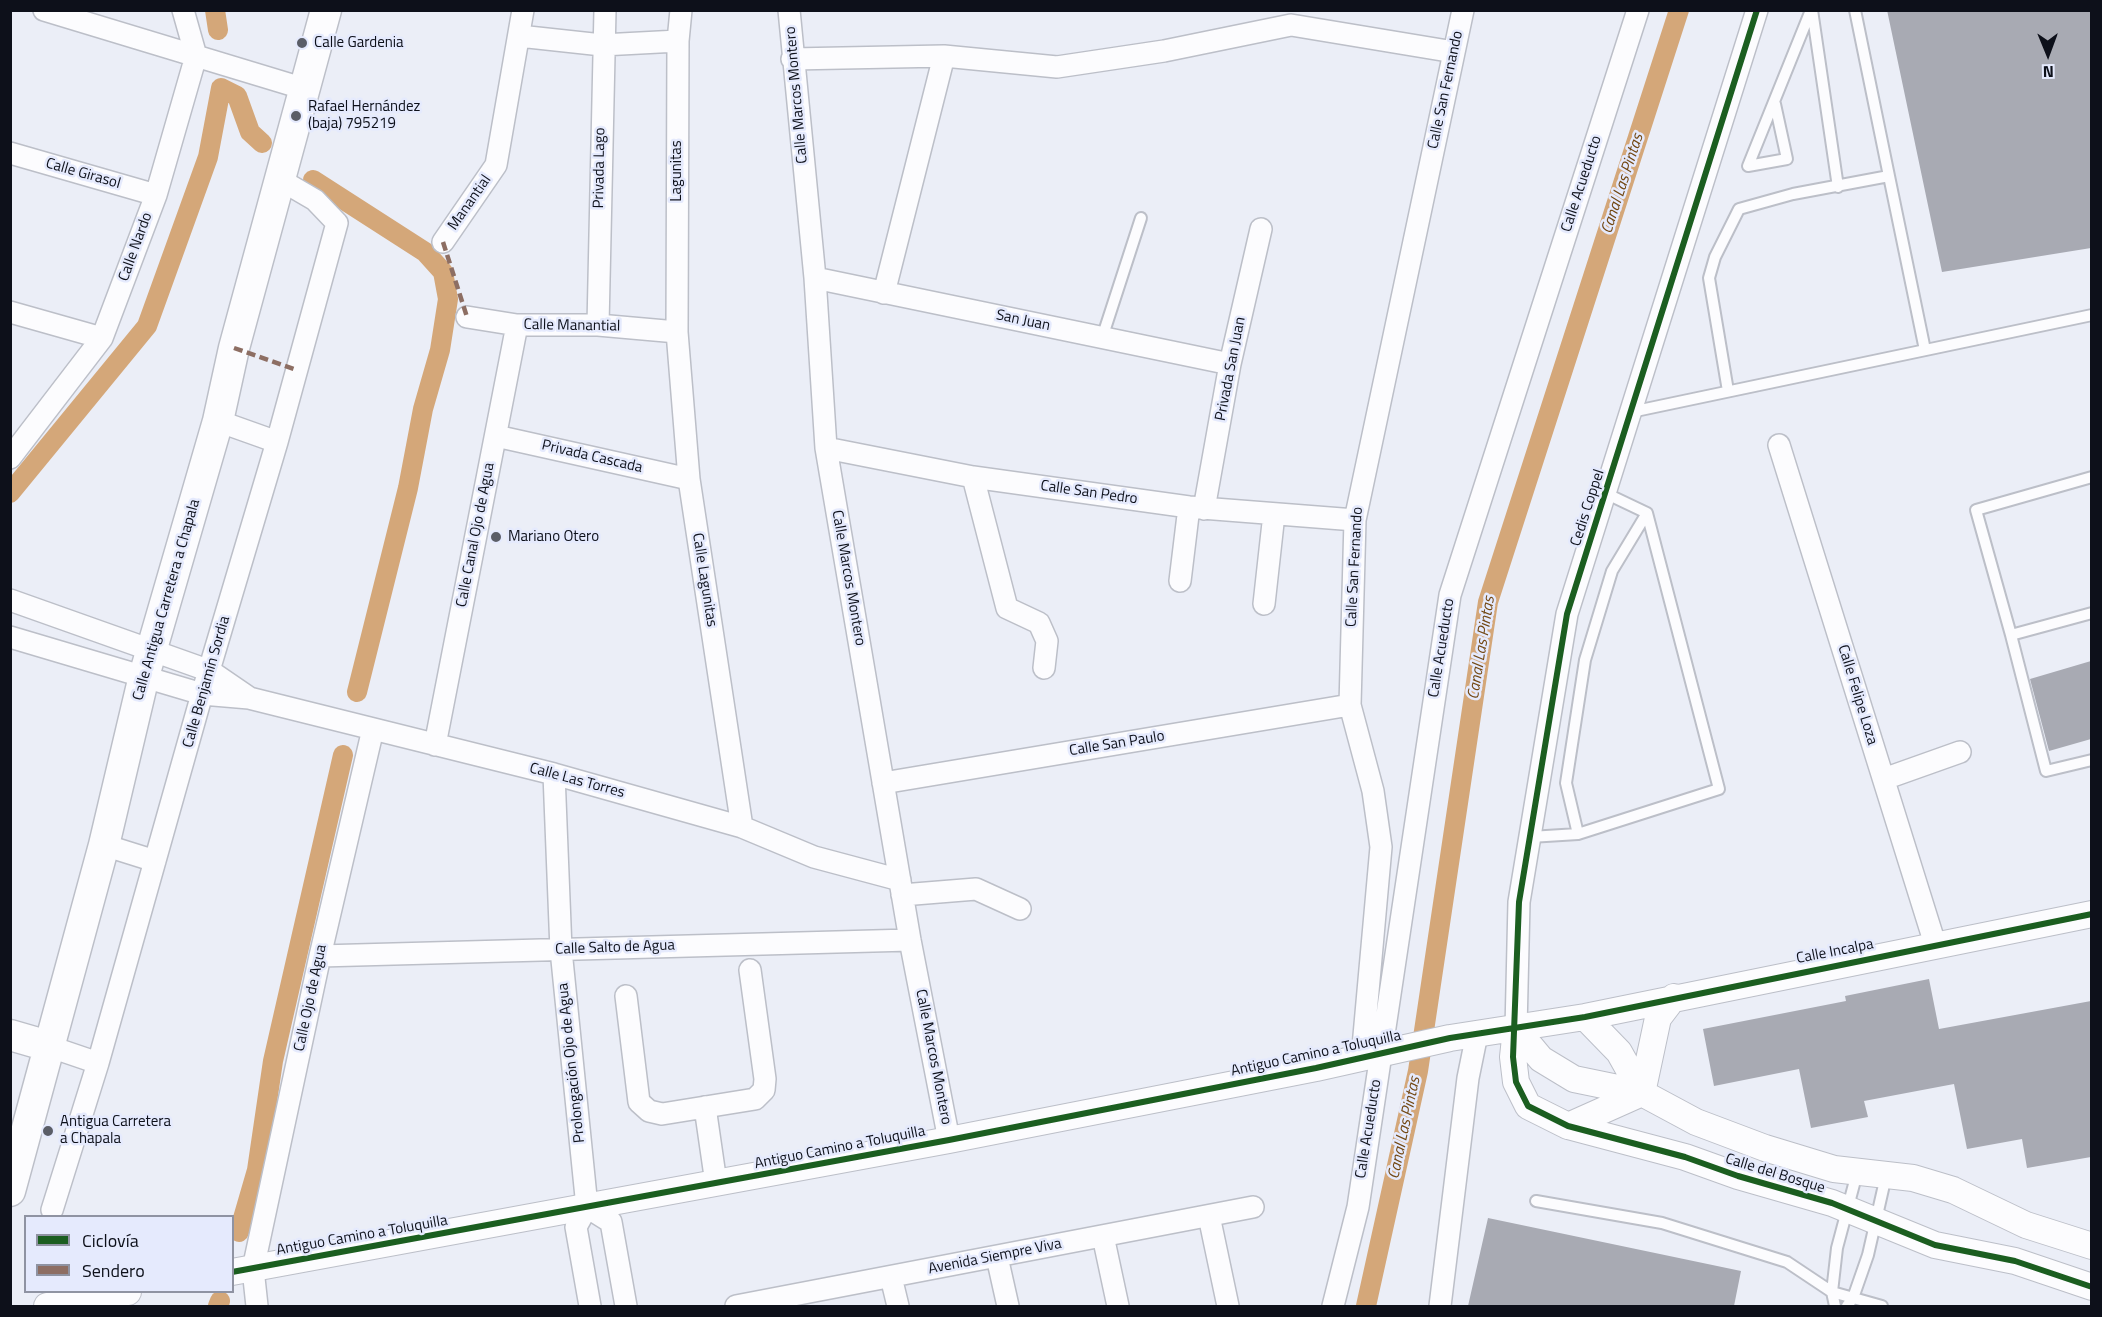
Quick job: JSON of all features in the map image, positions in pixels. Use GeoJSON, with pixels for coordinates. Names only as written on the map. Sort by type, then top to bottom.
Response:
{"type":"FeatureCollection","features":[{"type":"Feature","properties":{"kind":"main road","name":"Calle Antigua Carretera a Chapala"},"geometry":{"type":"LineString","coordinates":[[10,1191],[104,845],[148,664],[218,421],[234,348],[326,10]]}},
{"type":"Feature","properties":{"kind":"main road"},"geometry":{"type":"LineString","coordinates":[[10,1035],[48,1046]]}},
{"type":"Feature","properties":{"kind":"street"},"geometry":{"type":"LineString","coordinates":[[45,10],[305,89]]}},
{"type":"Feature","properties":{"kind":"street"},"geometry":{"type":"LineString","coordinates":[[183,10],[196,56]]}},
{"type":"Feature","properties":{"kind":"street"},"geometry":{"type":"LineString","coordinates":[[523,10],[519,36],[602,45],[678,41]]}},
{"type":"Feature","properties":{"kind":"street","name":"Privada Lago"},"geometry":{"type":"LineString","coordinates":[[598,325],[602,45],[605,10]]}},
{"type":"Feature","properties":{"kind":"street","name":"Lagunitas"},"geometry":{"type":"LineString","coordinates":[[677,332],[678,41],[681,10]]}},
{"type":"Feature","properties":{"kind":"street","name":"Calle Marcos Montero"},"geometry":{"type":"LineString","coordinates":[[789,10],[815,278],[826,448],[910,940],[949,1140]]}},
{"type":"Feature","properties":{"kind":"street","name":"Calle San Fernando"},"geometry":{"type":"LineString","coordinates":[[1382,1053],[1381,847],[1373,791],[1350,705],[1355,520],[1463,10]]}},
{"type":"Feature","properties":{"kind":"street","name":"Calle Acueducto"},"geometry":{"type":"LineString","coordinates":[[1332,1306],[1358,1207],[1450,595],[1638,10]]}},
{"type":"Feature","properties":{"kind":"street","name":"Cedis Coppel"},"geometry":{"type":"LineString","coordinates":[[1516,1029],[1519,902],[1567,614],[1757,10]]}},
{"type":"Feature","properties":{"kind":"street"},"geometry":{"type":"LineString","coordinates":[[792,59],[944,56],[1057,67],[1164,51],[1291,25],[1454,52]]}},
{"type":"Feature","properties":{"kind":"street","name":"Manantial"},"geometry":{"type":"LineString","coordinates":[[443,242],[496,165],[519,36]]}},
{"type":"Feature","properties":{"kind":"street","name":"Calle Nardo"},"geometry":{"type":"LineString","coordinates":[[10,458],[102,338],[156,195],[196,56]]}},
{"type":"Feature","properties":{"kind":"street"},"geometry":{"type":"LineString","coordinates":[[884,292],[944,56]]}},
{"type":"Feature","properties":{"kind":"street","name":"Calle Girasol"},"geometry":{"type":"LineString","coordinates":[[10,153],[156,195]]}},
{"type":"Feature","properties":{"kind":"street","name":"Calle Benjamín Sordia"},"geometry":{"type":"LineString","coordinates":[[52,1210],[98,1063],[202,694],[277,442],[336,223],[315,200],[279,179]]}},
{"type":"Feature","properties":{"kind":"street","name":"Privada San Juan"},"geometry":{"type":"LineString","coordinates":[[1180,580],[1261,229]]}},
{"type":"Feature","properties":{"kind":"street","name":"San Juan"},"geometry":{"type":"LineString","coordinates":[[815,278],[1230,364]]}},
{"type":"Feature","properties":{"kind":"street"},"geometry":{"type":"LineString","coordinates":[[10,312],[102,338]]}},
{"type":"Feature","properties":{"kind":"street","name":"Calle Manantial"},"geometry":{"type":"LineString","coordinates":[[467,317],[518,325],[598,325],[677,332]]}},
{"type":"Feature","properties":{"kind":"street","name":"Calle Canal Ojo de Agua"},"geometry":{"type":"LineString","coordinates":[[435,745],[518,325]]}},
{"type":"Feature","properties":{"kind":"street","name":"Calle Lagunitas"},"geometry":{"type":"LineString","coordinates":[[677,332],[688,479],[742,827]]}},
{"type":"Feature","properties":{"kind":"street"},"geometry":{"type":"LineString","coordinates":[[218,421],[277,442]]}},
{"type":"Feature","properties":{"kind":"street","name":"Privada Cascada"},"geometry":{"type":"LineString","coordinates":[[496,436],[688,479]]}},
{"type":"Feature","properties":{"kind":"street","name":"Calle Felipe Loza"},"geometry":{"type":"LineString","coordinates":[[1779,445],[1935,944]]}},
{"type":"Feature","properties":{"kind":"street","name":"Calle San Pedro"},"geometry":{"type":"LineString","coordinates":[[826,448],[973,477],[1196,508],[1355,520]]}},
{"type":"Feature","properties":{"kind":"street"},"geometry":{"type":"LineString","coordinates":[[973,477],[1006,608],[1039,622],[1047,641],[1044,668]]}},
{"type":"Feature","properties":{"kind":"street"},"geometry":{"type":"LineString","coordinates":[[1264,604],[1274,514]]}},
{"type":"Feature","properties":{"kind":"street"},"geometry":{"type":"LineString","coordinates":[[10,600],[109,637],[148,664]]}},
{"type":"Feature","properties":{"kind":"street"},"geometry":{"type":"LineString","coordinates":[[10,637],[100,663],[148,664]]}},
{"type":"Feature","properties":{"kind":"street"},"geometry":{"type":"LineString","coordinates":[[100,663],[109,637]]}},
{"type":"Feature","properties":{"kind":"street","name":"Calle Las Torres"},"geometry":{"type":"LineString","coordinates":[[148,664],[210,671],[249,698]]}},
{"type":"Feature","properties":{"kind":"street","name":"Calle Las Torres"},"geometry":{"type":"LineString","coordinates":[[148,664],[202,694],[249,698],[554,774],[742,827],[814,857],[901,888],[976,889],[1020,909]]}},
{"type":"Feature","properties":{"kind":"street","name":"Calle San Paulo"},"geometry":{"type":"LineString","coordinates":[[883,783],[1350,705]]}},
{"type":"Feature","properties":{"kind":"street","name":"Calle Ojo de Agua"},"geometry":{"type":"LineString","coordinates":[[257,1306],[243,1270],[373,729]]}},
{"type":"Feature","properties":{"kind":"street"},"geometry":{"type":"LineString","coordinates":[[1884,779],[1960,752]]}},
{"type":"Feature","properties":{"kind":"street","name":"Prolongación Ojo de Agua"},"geometry":{"type":"LineString","coordinates":[[554,774],[561,950],[587,1207],[576,1227],[590,1306]]}},
{"type":"Feature","properties":{"kind":"street"},"geometry":{"type":"LineString","coordinates":[[104,845],[155,861]]}},
{"type":"Feature","properties":{"kind":"street","name":"Calle Incalpa"},"geometry":{"type":"LineString","coordinates":[[1516,1029],[2091,914]]}},
{"type":"Feature","properties":{"kind":"street","name":"Calle Salto de Agua"},"geometry":{"type":"LineString","coordinates":[[320,956],[910,940]]}},
{"type":"Feature","properties":{"kind":"street"},"geometry":{"type":"LineString","coordinates":[[626,996],[639,1102],[649,1111],[662,1114],[755,1099],[764,1090],[765,1079],[750,970]]}},
{"type":"Feature","properties":{"kind":"street"},"geometry":{"type":"LineString","coordinates":[[1642,1093],[1658,1018],[1674,997]]}},
{"type":"Feature","properties":{"kind":"street"},"geometry":{"type":"LineString","coordinates":[[1585,1017],[1619,1052],[1642,1093]]}},
{"type":"Feature","properties":{"kind":"street"},"geometry":{"type":"LineString","coordinates":[[1440,1306],[1468,1078],[1477,1034],[1516,1029]]}},
{"type":"Feature","properties":{"kind":"street","name":"Calle del Bosque"},"geometry":{"type":"LineString","coordinates":[[1516,1029],[1541,1059],[1574,1080],[1642,1093],[1696,1122],[1765,1148],[1834,1169],[1913,1178],[1953,1190],[2026,1225],[2091,1246]]}},
{"type":"Feature","properties":{"kind":"street","name":"Calle del Bosque"},"geometry":{"type":"LineString","coordinates":[[1516,1029],[1513,1057],[1516,1082],[1528,1106],[1568,1126],[1685,1157],[1846,1210],[1935,1245],[2015,1261],[2091,1287]]}},
{"type":"Feature","properties":{"kind":"street","name":"Antiguo Camino a Toluquilla"},"geometry":{"type":"LineString","coordinates":[[243,1270],[949,1140],[1477,1034]]}},
{"type":"Feature","properties":{"kind":"street"},"geometry":{"type":"LineString","coordinates":[[48,1046],[98,1063]]}},
{"type":"Feature","properties":{"kind":"street"},"geometry":{"type":"LineString","coordinates":[[1568,1126],[1642,1093]]}},
{"type":"Feature","properties":{"kind":"street"},"geometry":{"type":"LineString","coordinates":[[705,1107],[716,1183]]}},
{"type":"Feature","properties":{"kind":"street"},"geometry":{"type":"LineString","coordinates":[[587,1207],[611,1222],[626,1306]]}},
{"type":"Feature","properties":{"kind":"street","name":"Avenida Siempre Viva"},"geometry":{"type":"LineString","coordinates":[[736,1306],[789,1302],[891,1277],[1253,1208]]}},
{"type":"Feature","properties":{"kind":"street"},"geometry":{"type":"LineString","coordinates":[[1209,1216],[1228,1306]]}},
{"type":"Feature","properties":{"kind":"street"},"geometry":{"type":"LineString","coordinates":[[1103,1236],[1118,1306]]}},
{"type":"Feature","properties":{"kind":"street"},"geometry":{"type":"LineString","coordinates":[[997,1257],[1008,1306]]}},
{"type":"Feature","properties":{"kind":"street"},"geometry":{"type":"LineString","coordinates":[[891,1277],[898,1306]]}},
{"type":"Feature","properties":{"kind":"street"},"geometry":{"type":"LineString","coordinates":[[47,1306],[123,1293]]}},
{"type":"Feature","properties":{"kind":"lane"},"geometry":{"type":"LineString","coordinates":[[1775,104],[1787,159],[1748,166],[1812,10]]}},
{"type":"Feature","properties":{"kind":"lane"},"geometry":{"type":"LineString","coordinates":[[1812,10],[1838,187]]}},
{"type":"Feature","properties":{"kind":"lane"},"geometry":{"type":"LineString","coordinates":[[1855,10],[1925,350]]}},
{"type":"Feature","properties":{"kind":"lane"},"geometry":{"type":"LineString","coordinates":[[1728,391],[1709,278],[1715,257],[1739,209],[1793,194],[1889,176]]}},
{"type":"Feature","properties":{"kind":"lane"},"geometry":{"type":"LineString","coordinates":[[1102,338],[1141,218]]}},
{"type":"Feature","properties":{"kind":"lane"},"geometry":{"type":"LineString","coordinates":[[1631,412],[2091,315]]}},
{"type":"Feature","properties":{"kind":"lane"},"geometry":{"type":"LineString","coordinates":[[2091,477],[1976,510],[2046,771],[2091,760]]}},
{"type":"Feature","properties":{"kind":"lane"},"geometry":{"type":"LineString","coordinates":[[1530,837],[1578,834],[1719,789],[1647,513],[1605,493]]}},
{"type":"Feature","properties":{"kind":"lane"},"geometry":{"type":"LineString","coordinates":[[1578,834],[1566,783],[1585,660],[1612,571],[1647,513]]}},
{"type":"Feature","properties":{"kind":"lane"},"geometry":{"type":"LineString","coordinates":[[2011,635],[2091,613]]}},
{"type":"Feature","properties":{"kind":"lane"},"geometry":{"type":"LineString","coordinates":[[1835,1306],[1832,1292],[1837,1248],[1857,1172]]}},
{"type":"Feature","properties":{"kind":"lane"},"geometry":{"type":"LineString","coordinates":[[1850,1302],[1877,1222],[1886,1176]]}},
{"type":"Feature","properties":{"kind":"lane"},"geometry":{"type":"LineString","coordinates":[[1536,1201],[1662,1223],[1787,1262],[1850,1302],[1882,1306]]}},
{"type":"Feature","properties":{"kind":"building"},"geometry":{"type":"Polygon","coordinates":[[[1887,10],[2091,10],[2091,248],[1942,272],[1887,10]]]}},
{"type":"Feature","properties":{"kind":"building"},"geometry":{"type":"Polygon","coordinates":[[[2091,661],[2091,739],[2049,751],[2030,679],[2091,661]]]}},
{"type":"Feature","properties":{"kind":"building"},"geometry":{"type":"Polygon","coordinates":[[[1929,979],[1939,1029],[2091,1001],[2091,1157],[2027,1168],[2022,1139],[1967,1149],[1954,1084],[1864,1101],[1868,1117],[1811,1128],[1799,1069],[1714,1086],[1703,1029],[1846,1001],[1845,996],[1929,979]]]}},
{"type":"Feature","properties":{"kind":"building"},"geometry":{"type":"Polygon","coordinates":[[[1488,1218],[1741,1271],[1734,1306],[1468,1306],[1488,1218]]]}},
{"type":"Feature","properties":{"kind":"waterway"},"geometry":{"type":"LineString","coordinates":[[215,10],[218,30]]}},
{"type":"Feature","properties":{"kind":"waterway","name":"Canal Las Pintas"},"geometry":{"type":"LineString","coordinates":[[1366,1306],[1418,1071],[1488,602],[1679,10]]}},
{"type":"Feature","properties":{"kind":"waterway"},"geometry":{"type":"LineString","coordinates":[[10,493],[147,326],[208,157],[221,88],[237,96],[250,132],[262,143]]}},
{"type":"Feature","properties":{"kind":"waterway"},"geometry":{"type":"LineString","coordinates":[[313,180],[425,252],[443,272],[448,299],[440,350],[423,409],[408,488],[357,692]]}},
{"type":"Feature","properties":{"kind":"waterway"},"geometry":{"type":"LineString","coordinates":[[239,1232],[257,1170],[273,1061],[343,755]]}},
{"type":"Feature","properties":{"kind":"waterway"},"geometry":{"type":"LineString","coordinates":[[218,1306],[220,1301]]}},
{"type":"Feature","properties":{"kind":"marked path"},"geometry":{"type":"LineString","coordinates":[[443,242],[467,317]]}},
{"type":"Feature","properties":{"kind":"marked path"},"geometry":{"type":"LineString","coordinates":[[234,348],[297,370]]}},
{"type":"Feature","properties":{"kind":"cycle path"},"geometry":{"type":"LineString","coordinates":[[1757,10],[1567,614],[1519,902],[1513,1057],[1516,1082],[1528,1106],[1568,1126],[1685,1157],[1738,1176],[1832,1203],[1935,1245],[2015,1261],[2092,1287]]}},
{"type":"Feature","properties":{"kind":"cycle path"},"geometry":{"type":"LineString","coordinates":[[234,1272],[949,1140],[1316,1068],[1450,1038],[1585,1017],[2092,914]]}},
{"type":"Feature","properties":{"kind":"place","name":"Calle Gardenia"},"geometry":{"type":"Point","coordinates":[302,43]}},
{"type":"Feature","properties":{"kind":"place","name":"Rafael Hernández (baja) 795219"},"geometry":{"type":"Point","coordinates":[296,116]}},
{"type":"Feature","properties":{"kind":"place","name":"Mariano Otero"},"geometry":{"type":"Point","coordinates":[496,537]}},
{"type":"Feature","properties":{"kind":"place","name":"Antigua Carretera a Chapala"},"geometry":{"type":"Point","coordinates":[48,1131]}}]}
